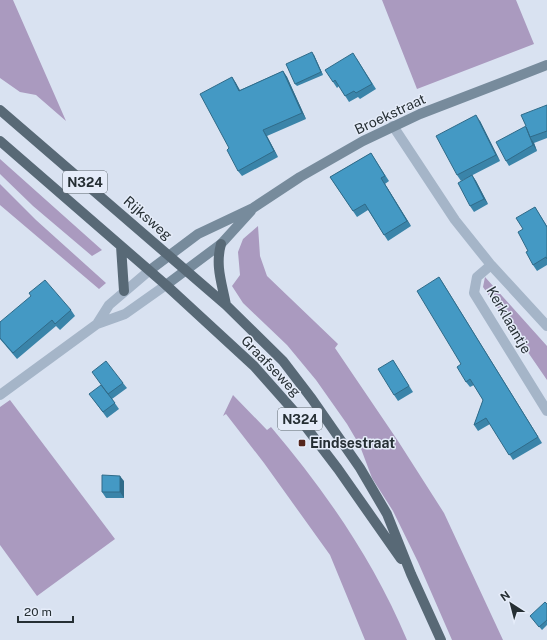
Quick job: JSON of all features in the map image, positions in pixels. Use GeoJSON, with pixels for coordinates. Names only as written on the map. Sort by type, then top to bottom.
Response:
{"type":"FeatureCollection","features":[{"type":"Feature","properties":{"kind":"main road","name":"Broekstraat"},"geometry":{"type":"LineString","coordinates":[[150,270],[203,230],[253,208],[300,177],[393,126],[547,65]]}},
{"type":"Feature","properties":{"kind":"main road","name":"Rijksweg"},"geometry":{"type":"LineString","coordinates":[[0,110],[186,270]]}},
{"type":"Feature","properties":{"kind":"main road","name":"N324"},"geometry":{"type":"LineString","coordinates":[[0,141],[150,270]]}},
{"type":"Feature","properties":{"kind":"main road","name":"Broekstraat"},"geometry":{"type":"LineString","coordinates":[[166,285],[221,244],[253,208]]}},
{"type":"Feature","properties":{"kind":"main road"},"geometry":{"type":"LineString","coordinates":[[221,244],[218,255],[218,272],[226,305]]}},
{"type":"Feature","properties":{"kind":"main road"},"geometry":{"type":"LineString","coordinates":[[121,246],[124,291]]}},
{"type":"Feature","properties":{"kind":"main road","name":"Graafseweg"},"geometry":{"type":"LineString","coordinates":[[150,270],[254,366],[293,410],[338,469],[411,574]]}},
{"type":"Feature","properties":{"kind":"main road","name":"Graafseweg"},"geometry":{"type":"LineString","coordinates":[[186,270],[226,305],[283,361],[312,399],[360,468],[387,514],[411,574],[441,640]]}},
{"type":"Feature","properties":{"kind":"street","name":"Kerklaantje"},"geometry":{"type":"LineString","coordinates":[[393,126],[455,220],[491,265],[547,326]]}},
{"type":"Feature","properties":{"kind":"street","name":"Kerklaantje"},"geometry":{"type":"LineString","coordinates":[[491,265],[477,277],[474,293],[547,411]]}},
{"type":"Feature","properties":{"kind":"street"},"geometry":{"type":"LineString","coordinates":[[97,324],[109,305],[150,270]]}},
{"type":"Feature","properties":{"kind":"street"},"geometry":{"type":"LineString","coordinates":[[0,395],[97,324],[125,314],[166,285]]}},
{"type":"Feature","properties":{"kind":"shaded area"},"geometry":{"type":"Polygon","coordinates":[[[0,0],[13,0],[66,121],[36,95],[20,92],[0,78],[0,0]]]}},
{"type":"Feature","properties":{"kind":"shaded area"},"geometry":{"type":"Polygon","coordinates":[[[382,0],[516,0],[534,44],[417,89],[382,0]]]}},
{"type":"Feature","properties":{"kind":"shaded area"},"geometry":{"type":"Polygon","coordinates":[[[0,159],[102,250],[92,256],[33,206],[0,174],[0,159]]]}},
{"type":"Feature","properties":{"kind":"shaded area"},"geometry":{"type":"Polygon","coordinates":[[[0,184],[36,220],[106,283],[99,289],[0,205],[0,184]]]}},
{"type":"Feature","properties":{"kind":"shaded area"},"geometry":{"type":"Polygon","coordinates":[[[258,226],[260,256],[267,276],[338,344],[335,348],[398,441],[444,513],[503,640],[452,640],[418,562],[393,511],[372,478],[360,446],[347,424],[316,380],[287,345],[243,303],[232,286],[240,275],[238,252],[243,239],[258,226]]]}},
{"type":"Feature","properties":{"kind":"shaded area"},"geometry":{"type":"Polygon","coordinates":[[[485,277],[547,346],[547,380],[483,287],[485,277]]]}},
{"type":"Feature","properties":{"kind":"shaded area"},"geometry":{"type":"Polygon","coordinates":[[[233,395],[267,430],[271,427],[330,502],[380,583],[407,640],[365,640],[330,555],[264,463],[226,414],[223,416],[233,395]]]}},
{"type":"Feature","properties":{"kind":"shaded area"},"geometry":{"type":"Polygon","coordinates":[[[10,400],[115,539],[37,596],[0,545],[0,407],[10,400]]]}},
{"type":"Feature","properties":{"kind":"building"},"geometry":{"type":"Polygon","coordinates":[[[312,52],[321,72],[295,84],[286,64],[312,52]]]}},
{"type":"Feature","properties":{"kind":"building"},"geometry":{"type":"Polygon","coordinates":[[[353,53],[372,84],[356,93],[354,91],[345,96],[335,80],[333,82],[325,70],[353,53]]]}},
{"type":"Feature","properties":{"kind":"building"},"geometry":{"type":"Polygon","coordinates":[[[283,71],[302,113],[263,130],[274,151],[238,171],[227,150],[229,148],[200,94],[232,77],[239,91],[283,71]]]}},
{"type":"Feature","properties":{"kind":"building"},"geometry":{"type":"Polygon","coordinates":[[[547,105],[547,131],[530,137],[526,127],[533,145],[506,161],[496,142],[526,126],[521,115],[547,105]]]}},
{"type":"Feature","properties":{"kind":"building"},"geometry":{"type":"Polygon","coordinates":[[[476,115],[496,155],[457,175],[436,136],[476,115]]]}},
{"type":"Feature","properties":{"kind":"building"},"geometry":{"type":"Polygon","coordinates":[[[371,153],[385,176],[381,178],[407,221],[384,235],[365,204],[353,211],[330,177],[371,153]]]}},
{"type":"Feature","properties":{"kind":"building"},"geometry":{"type":"Polygon","coordinates":[[[472,175],[484,199],[470,206],[458,183],[472,175]]]}},
{"type":"Feature","properties":{"kind":"building"},"geometry":{"type":"Polygon","coordinates":[[[535,207],[547,227],[547,259],[546,257],[533,265],[526,252],[528,251],[518,232],[523,229],[516,218],[535,207]]]}},
{"type":"Feature","properties":{"kind":"building"},"geometry":{"type":"Polygon","coordinates":[[[439,277],[538,437],[509,455],[486,418],[474,425],[483,400],[470,379],[466,382],[457,367],[461,364],[417,291],[439,277]]]}},
{"type":"Feature","properties":{"kind":"building"},"geometry":{"type":"Polygon","coordinates":[[[45,280],[71,310],[55,324],[52,320],[13,353],[0,338],[0,322],[31,296],[29,293],[45,280]]]}},
{"type":"Feature","properties":{"kind":"building"},"geometry":{"type":"Polygon","coordinates":[[[393,360],[409,386],[394,395],[378,369],[393,360]]]}},
{"type":"Feature","properties":{"kind":"building"},"geometry":{"type":"Polygon","coordinates":[[[106,361],[123,383],[108,394],[92,372],[106,361]]]}},
{"type":"Feature","properties":{"kind":"building"},"geometry":{"type":"Polygon","coordinates":[[[101,385],[115,403],[103,412],[89,394],[101,385]]]}},
{"type":"Feature","properties":{"kind":"building"},"geometry":{"type":"Polygon","coordinates":[[[102,475],[120,476],[120,492],[102,492],[102,475]]]}},
{"type":"Feature","properties":{"kind":"building"},"geometry":{"type":"Polygon","coordinates":[[[545,602],[547,604],[547,620],[539,627],[530,616],[545,602]]]}},
{"type":"Feature","properties":{"kind":"place","name":"Eindsestraat"},"geometry":{"type":"Point","coordinates":[302,443]}}]}
